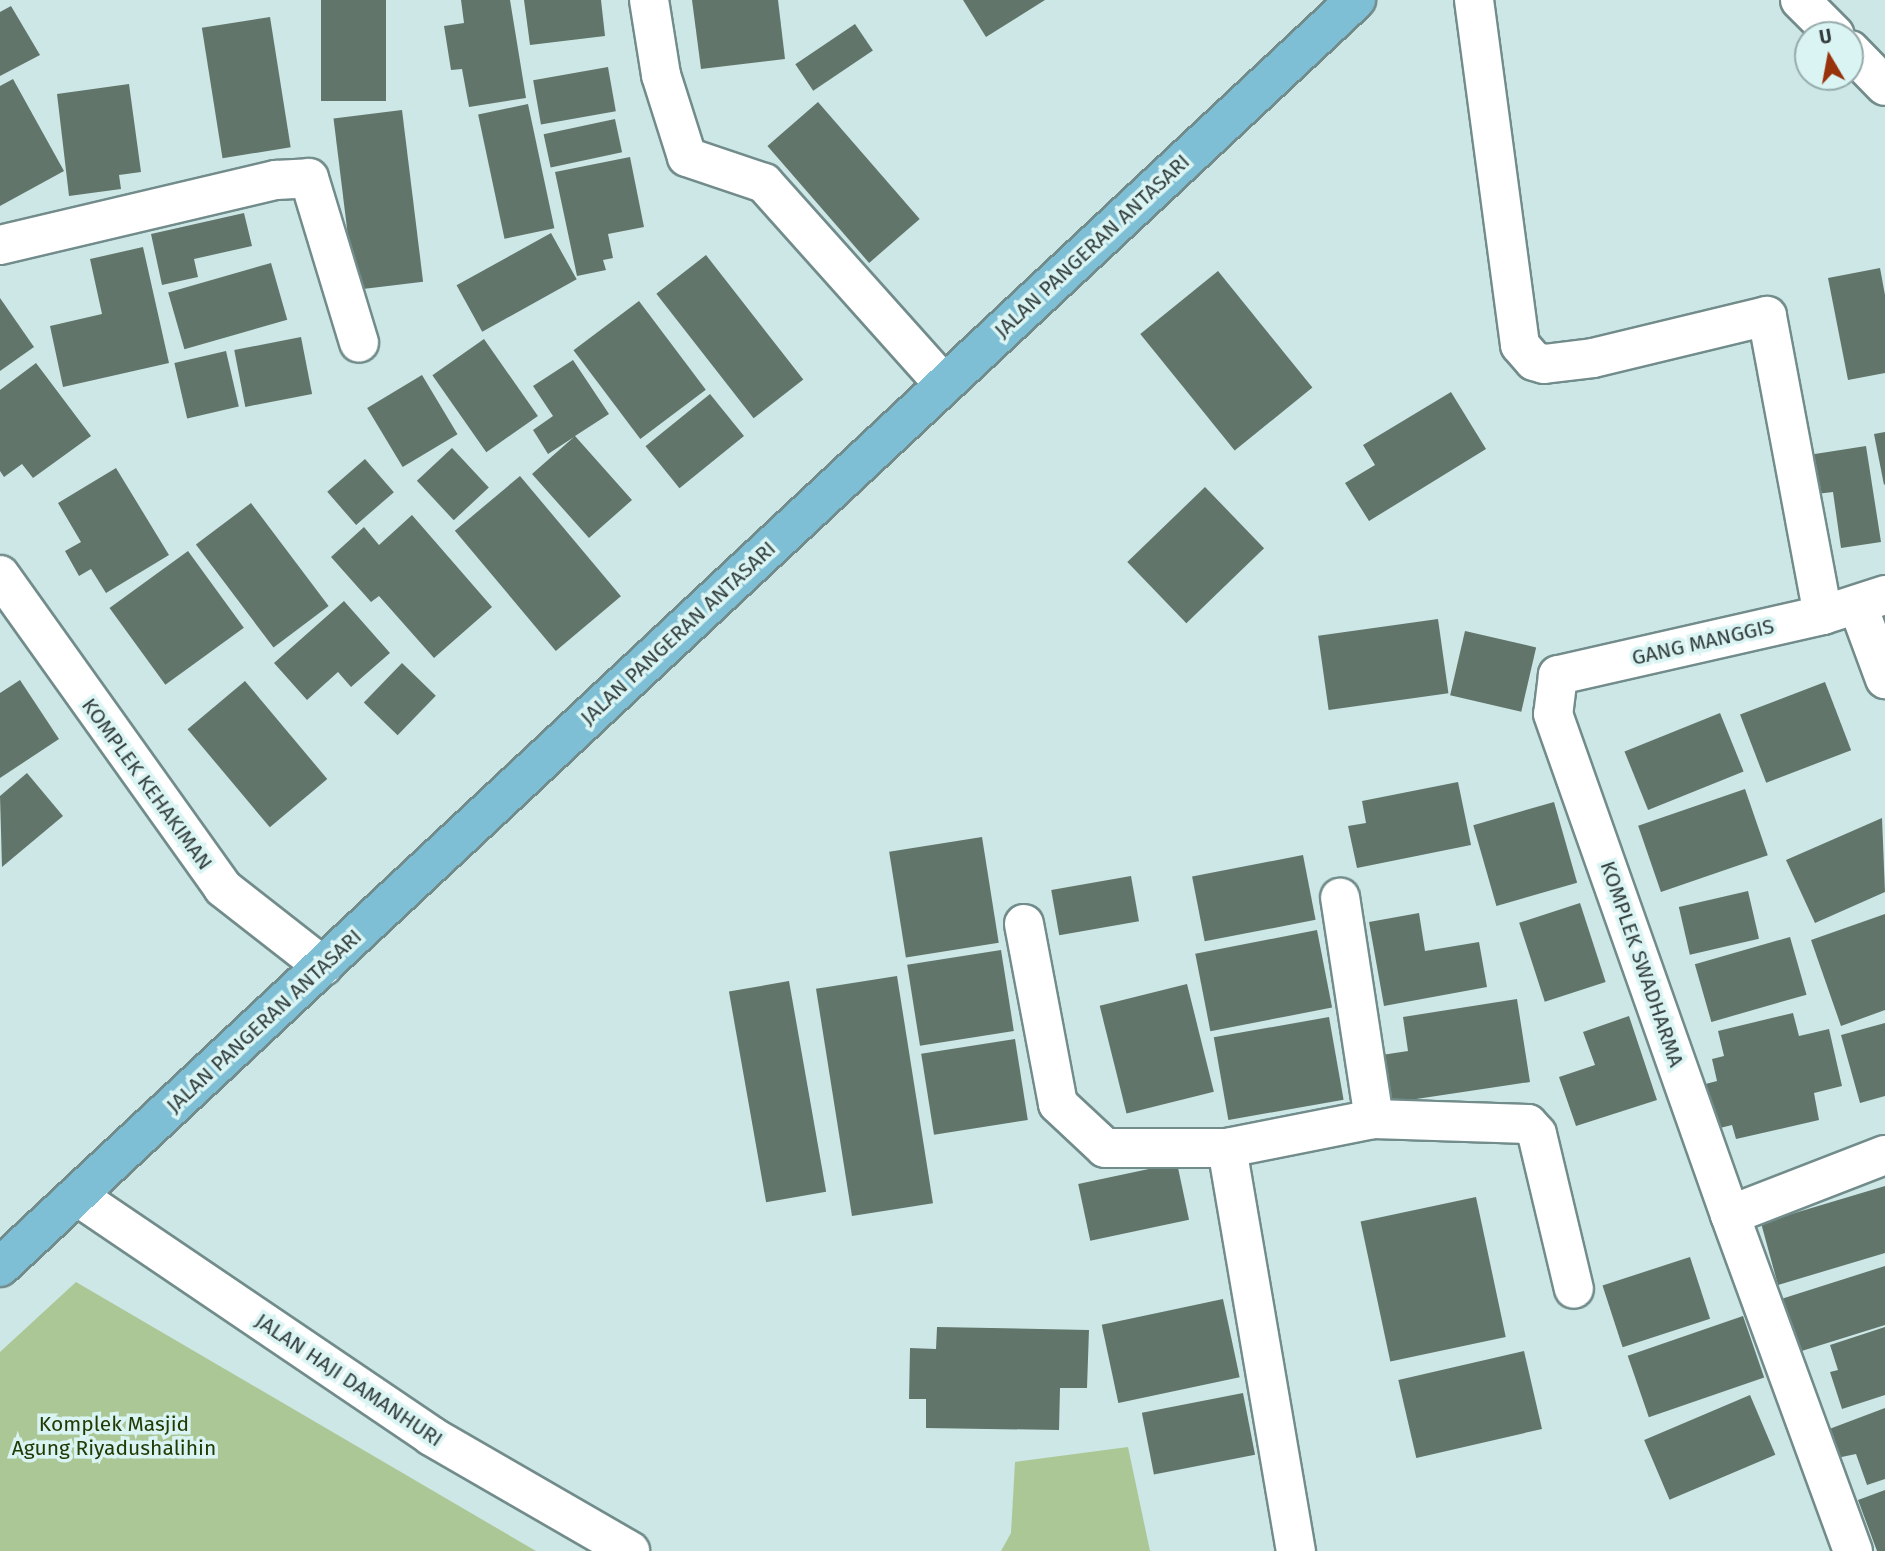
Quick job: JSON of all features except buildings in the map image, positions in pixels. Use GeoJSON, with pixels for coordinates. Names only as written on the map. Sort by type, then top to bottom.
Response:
{"type":"FeatureCollection","features":[{"type":"Feature","properties":{"kind":"main road","name":"JALAN PANGERAN ANTASARI"},"geometry":{"type":"LineString","coordinates":[[0,1267],[1356,0]]}},
{"type":"Feature","properties":{"kind":"street"},"geometry":{"type":"LineString","coordinates":[[649,0],[661,75],[687,156],[764,183],[944,384]]}},
{"type":"Feature","properties":{"kind":"street"},"geometry":{"type":"LineString","coordinates":[[1474,0],[1516,335],[1534,361],[1544,364],[1593,358],[1767,316],[1855,605],[1885,679]]}},
{"type":"Feature","properties":{"kind":"street"},"geometry":{"type":"LineString","coordinates":[[1800,0],[1821,21]]}},
{"type":"Feature","properties":{"kind":"street"},"geometry":{"type":"LineString","coordinates":[[1864,64],[1885,86]]}},
{"type":"Feature","properties":{"kind":"street"},"geometry":{"type":"LineString","coordinates":[[0,245],[276,180],[309,178],[359,343]]}},
{"type":"Feature","properties":{"kind":"street","name":"KOMPLEK KEHAKIMAN"},"geometry":{"type":"LineString","coordinates":[[0,575],[223,888],[323,966]]}},
{"type":"Feature","properties":{"kind":"street","name":"GANG MANGGIS"},"geometry":{"type":"LineString","coordinates":[[1553,714],[1558,675],[1855,605]]}},
{"type":"Feature","properties":{"kind":"street","name":"KOMPLEK SWADHARMA"},"geometry":{"type":"LineString","coordinates":[[1553,714],[1853,1551]]}},
{"type":"Feature","properties":{"kind":"street"},"geometry":{"type":"LineString","coordinates":[[1340,898],[1374,1119]]}},
{"type":"Feature","properties":{"kind":"street"},"geometry":{"type":"LineString","coordinates":[[1024,924],[1058,1104],[1105,1148],[1227,1149],[1374,1119],[1528,1124],[1537,1134],[1574,1289]]}},
{"type":"Feature","properties":{"kind":"street"},"geometry":{"type":"LineString","coordinates":[[1227,1149],[1296,1551]]}},
{"type":"Feature","properties":{"kind":"street"},"geometry":{"type":"LineString","coordinates":[[1730,1214],[1885,1155]]}},
{"type":"Feature","properties":{"kind":"street","name":"JALAN HAJI DAMANHURI"},"geometry":{"type":"LineString","coordinates":[[77,1196],[431,1436],[630,1551]]}},
{"type":"Feature","properties":{"kind":"green space","name":"Komplek Masjid Agung Riyadushalihin"},"geometry":{"type":"Polygon","coordinates":[[[76,1282],[536,1551],[0,1551],[0,1352],[76,1282]]]}},
{"type":"Feature","properties":{"kind":"green space"},"geometry":{"type":"Polygon","coordinates":[[[1128,1447],[1150,1551],[1001,1551],[1011,1533],[1015,1462],[1128,1447]]]}}]}
